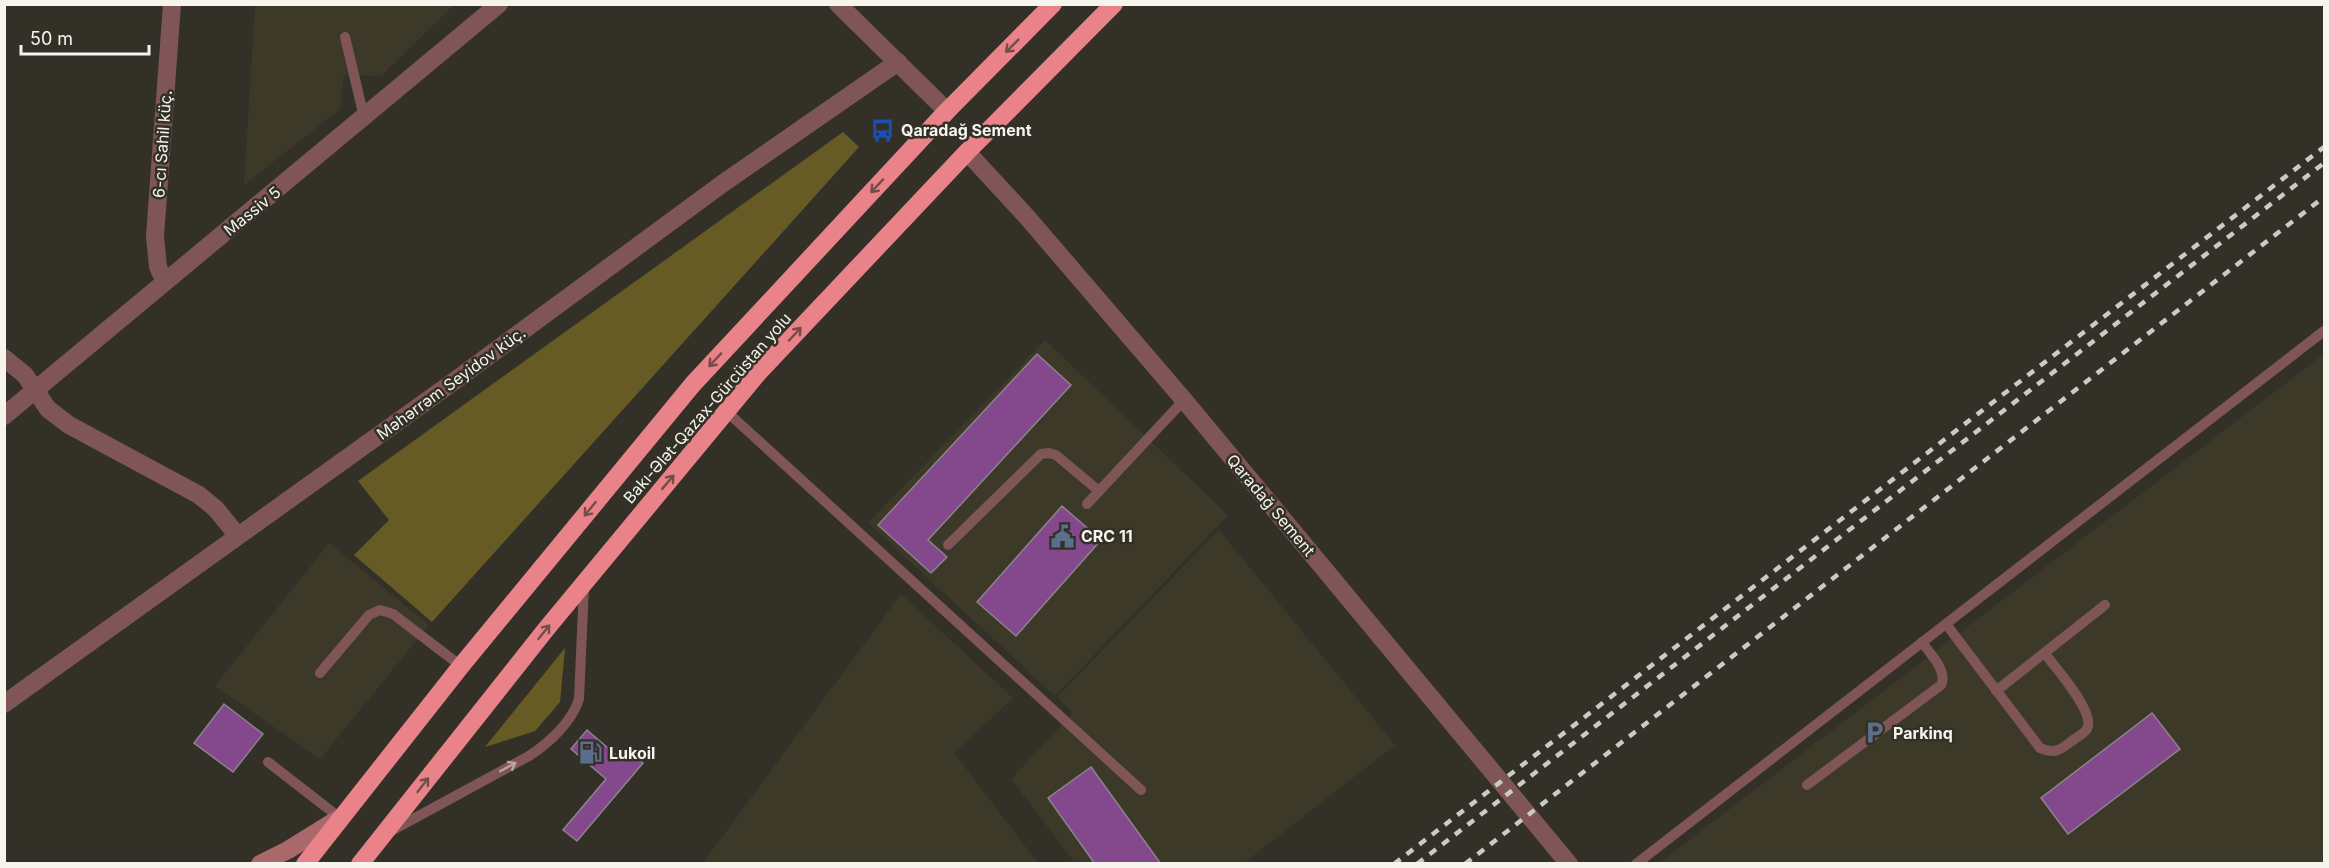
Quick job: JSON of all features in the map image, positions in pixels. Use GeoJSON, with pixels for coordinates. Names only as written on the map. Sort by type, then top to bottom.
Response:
{"type":"FeatureCollection","features":[{"type":"Feature","properties":{"kind":"highway","name":"Bakı-Ələt-Qazax-Gürcüstan yolu"},"geometry":{"type":"LineString","coordinates":[[305,864],[461,666],[693,384],[947,111],[1053,4]]}},
{"type":"Feature","properties":{"kind":"highway","name":"Bakı-Ələt-Qazax-Gürcüstan yolu"},"geometry":{"type":"LineString","coordinates":[[360,864],[584,582],[759,372],[967,152],[1113,4]]}},
{"type":"Feature","properties":{"kind":"main road"},"geometry":{"type":"LineString","coordinates":[[260,864],[288,850],[340,818]]}},
{"type":"Feature","properties":{"kind":"street","name":"6-cı Sahil küç."},"geometry":{"type":"LineString","coordinates":[[165,282],[158,267],[154,236],[172,4]]}},
{"type":"Feature","properties":{"kind":"street","name":"Massiv 5"},"geometry":{"type":"LineString","coordinates":[[4,416],[499,4]]}},
{"type":"Feature","properties":{"kind":"street"},"geometry":{"type":"LineString","coordinates":[[838,4],[947,111]]}},
{"type":"Feature","properties":{"kind":"street","name":"Məhərrəm Seyidov küç."},"geometry":{"type":"LineString","coordinates":[[4,704],[453,382],[722,184],[898,63]]}},
{"type":"Feature","properties":{"kind":"street","name":"Qaradağ Sement"},"geometry":{"type":"LineString","coordinates":[[967,152],[1027,217],[1184,400],[1569,864]]}},
{"type":"Feature","properties":{"kind":"street"},"geometry":{"type":"LineString","coordinates":[[4,358],[25,375],[48,409],[69,424],[199,495],[216,509],[237,535]]}},
{"type":"Feature","properties":{"kind":"lane"},"geometry":{"type":"LineString","coordinates":[[345,37],[364,117]]}},
{"type":"Feature","properties":{"kind":"lane"},"geometry":{"type":"LineString","coordinates":[[1636,864],[2325,331]]}},
{"type":"Feature","properties":{"kind":"lane"},"geometry":{"type":"LineString","coordinates":[[1087,504],[1184,400]]}},
{"type":"Feature","properties":{"kind":"lane"},"geometry":{"type":"LineString","coordinates":[[726,411],[1141,790]]}},
{"type":"Feature","properties":{"kind":"lane"},"geometry":{"type":"LineString","coordinates":[[948,545],[1041,454],[1056,455],[1099,491]]}},
{"type":"Feature","properties":{"kind":"lane"},"geometry":{"type":"LineString","coordinates":[[383,835],[529,756],[543,746],[575,711],[579,699],[584,582]]}},
{"type":"Feature","properties":{"kind":"lane"},"geometry":{"type":"LineString","coordinates":[[1996,691],[2105,605]]}},
{"type":"Feature","properties":{"kind":"lane"},"geometry":{"type":"LineString","coordinates":[[320,673],[369,615],[380,610],[393,614],[461,666]]}},
{"type":"Feature","properties":{"kind":"lane"},"geometry":{"type":"LineString","coordinates":[[1946,624],[2040,748],[2049,752],[2059,751],[2087,729],[2090,719],[2085,708],[2045,654]]}},
{"type":"Feature","properties":{"kind":"lane"},"geometry":{"type":"LineString","coordinates":[[1808,785],[1941,685],[1944,679],[1943,672],[1922,642]]}},
{"type":"Feature","properties":{"kind":"lane"},"geometry":{"type":"LineString","coordinates":[[268,762],[340,818]]}},
{"type":"Feature","properties":{"kind":"shaded area"},"geometry":{"type":"Polygon","coordinates":[[[255,5],[454,5],[381,76],[344,75],[340,109],[244,185],[255,5]]]}},
{"type":"Feature","properties":{"kind":"shaded area"},"geometry":{"type":"Polygon","coordinates":[[[843,132],[859,147],[432,622],[354,555],[389,520],[358,481],[843,132]]]}},
{"type":"Feature","properties":{"kind":"shaded area"},"geometry":{"type":"Polygon","coordinates":[[[1045,340],[1228,515],[1055,696],[868,523],[1045,340]]]}},
{"type":"Feature","properties":{"kind":"shaded area"},"geometry":{"type":"Polygon","coordinates":[[[2324,354],[2324,863],[1659,863],[2324,354]]]}},
{"type":"Feature","properties":{"kind":"shaded area"},"geometry":{"type":"Polygon","coordinates":[[[1219,530],[1395,745],[1244,863],[1075,863],[1011,779],[1073,713],[1057,697],[1219,530]]]}},
{"type":"Feature","properties":{"kind":"shaded area"},"geometry":{"type":"Polygon","coordinates":[[[329,543],[429,625],[320,759],[215,686],[329,543]]]}},
{"type":"Feature","properties":{"kind":"shaded area"},"geometry":{"type":"Polygon","coordinates":[[[901,594],[1013,698],[954,753],[1038,863],[703,863],[901,594]]]}},
{"type":"Feature","properties":{"kind":"shaded area"},"geometry":{"type":"Polygon","coordinates":[[[565,648],[560,702],[535,731],[485,747],[565,648]]]}},
{"type":"Feature","properties":{"kind":"building"},"geometry":{"type":"Polygon","coordinates":[[[1037,354],[1071,385],[928,540],[947,557],[931,573],[878,525],[1037,354]]]}},
{"type":"Feature","properties":{"kind":"building"},"geometry":{"type":"Polygon","coordinates":[[[1062,506],[1101,540],[1016,636],[977,602],[1062,506]]]}},
{"type":"Feature","properties":{"kind":"building"},"geometry":{"type":"Polygon","coordinates":[[[224,704],[263,734],[233,772],[194,743],[224,704]]]}},
{"type":"Feature","properties":{"kind":"building"},"geometry":{"type":"Polygon","coordinates":[[[2152,713],[2180,749],[2068,834],[2041,798],[2152,713]]]}},
{"type":"Feature","properties":{"kind":"building"},"geometry":{"type":"Polygon","coordinates":[[[587,730],[623,761],[631,752],[643,763],[577,841],[563,830],[606,779],[571,749],[587,730]]]}},
{"type":"Feature","properties":{"kind":"building"},"geometry":{"type":"Polygon","coordinates":[[[1091,767],[1161,864],[1095,864],[1048,798],[1091,767]]]}},
{"type":"Feature","properties":{"kind":"railway"},"geometry":{"type":"LineString","coordinates":[[1394,864],[2324,147]]}},
{"type":"Feature","properties":{"kind":"railway"},"geometry":{"type":"LineString","coordinates":[[1417,864],[2324,163]]}},
{"type":"Feature","properties":{"kind":"railway"},"geometry":{"type":"LineString","coordinates":[[1465,864],[2324,197]]}},
{"type":"Feature","properties":{"kind":"place","name":"Qaradağ Sement"},"geometry":{"type":"Point","coordinates":[883,130]}},
{"type":"Feature","properties":{"kind":"place","name":"CRC 11"},"geometry":{"type":"Point","coordinates":[1063,536]}},
{"type":"Feature","properties":{"kind":"place","name":"Parkinq"},"geometry":{"type":"Point","coordinates":[1875,733]}},
{"type":"Feature","properties":{"kind":"place","name":"Lukoil"},"geometry":{"type":"Point","coordinates":[591,753]}}]}
